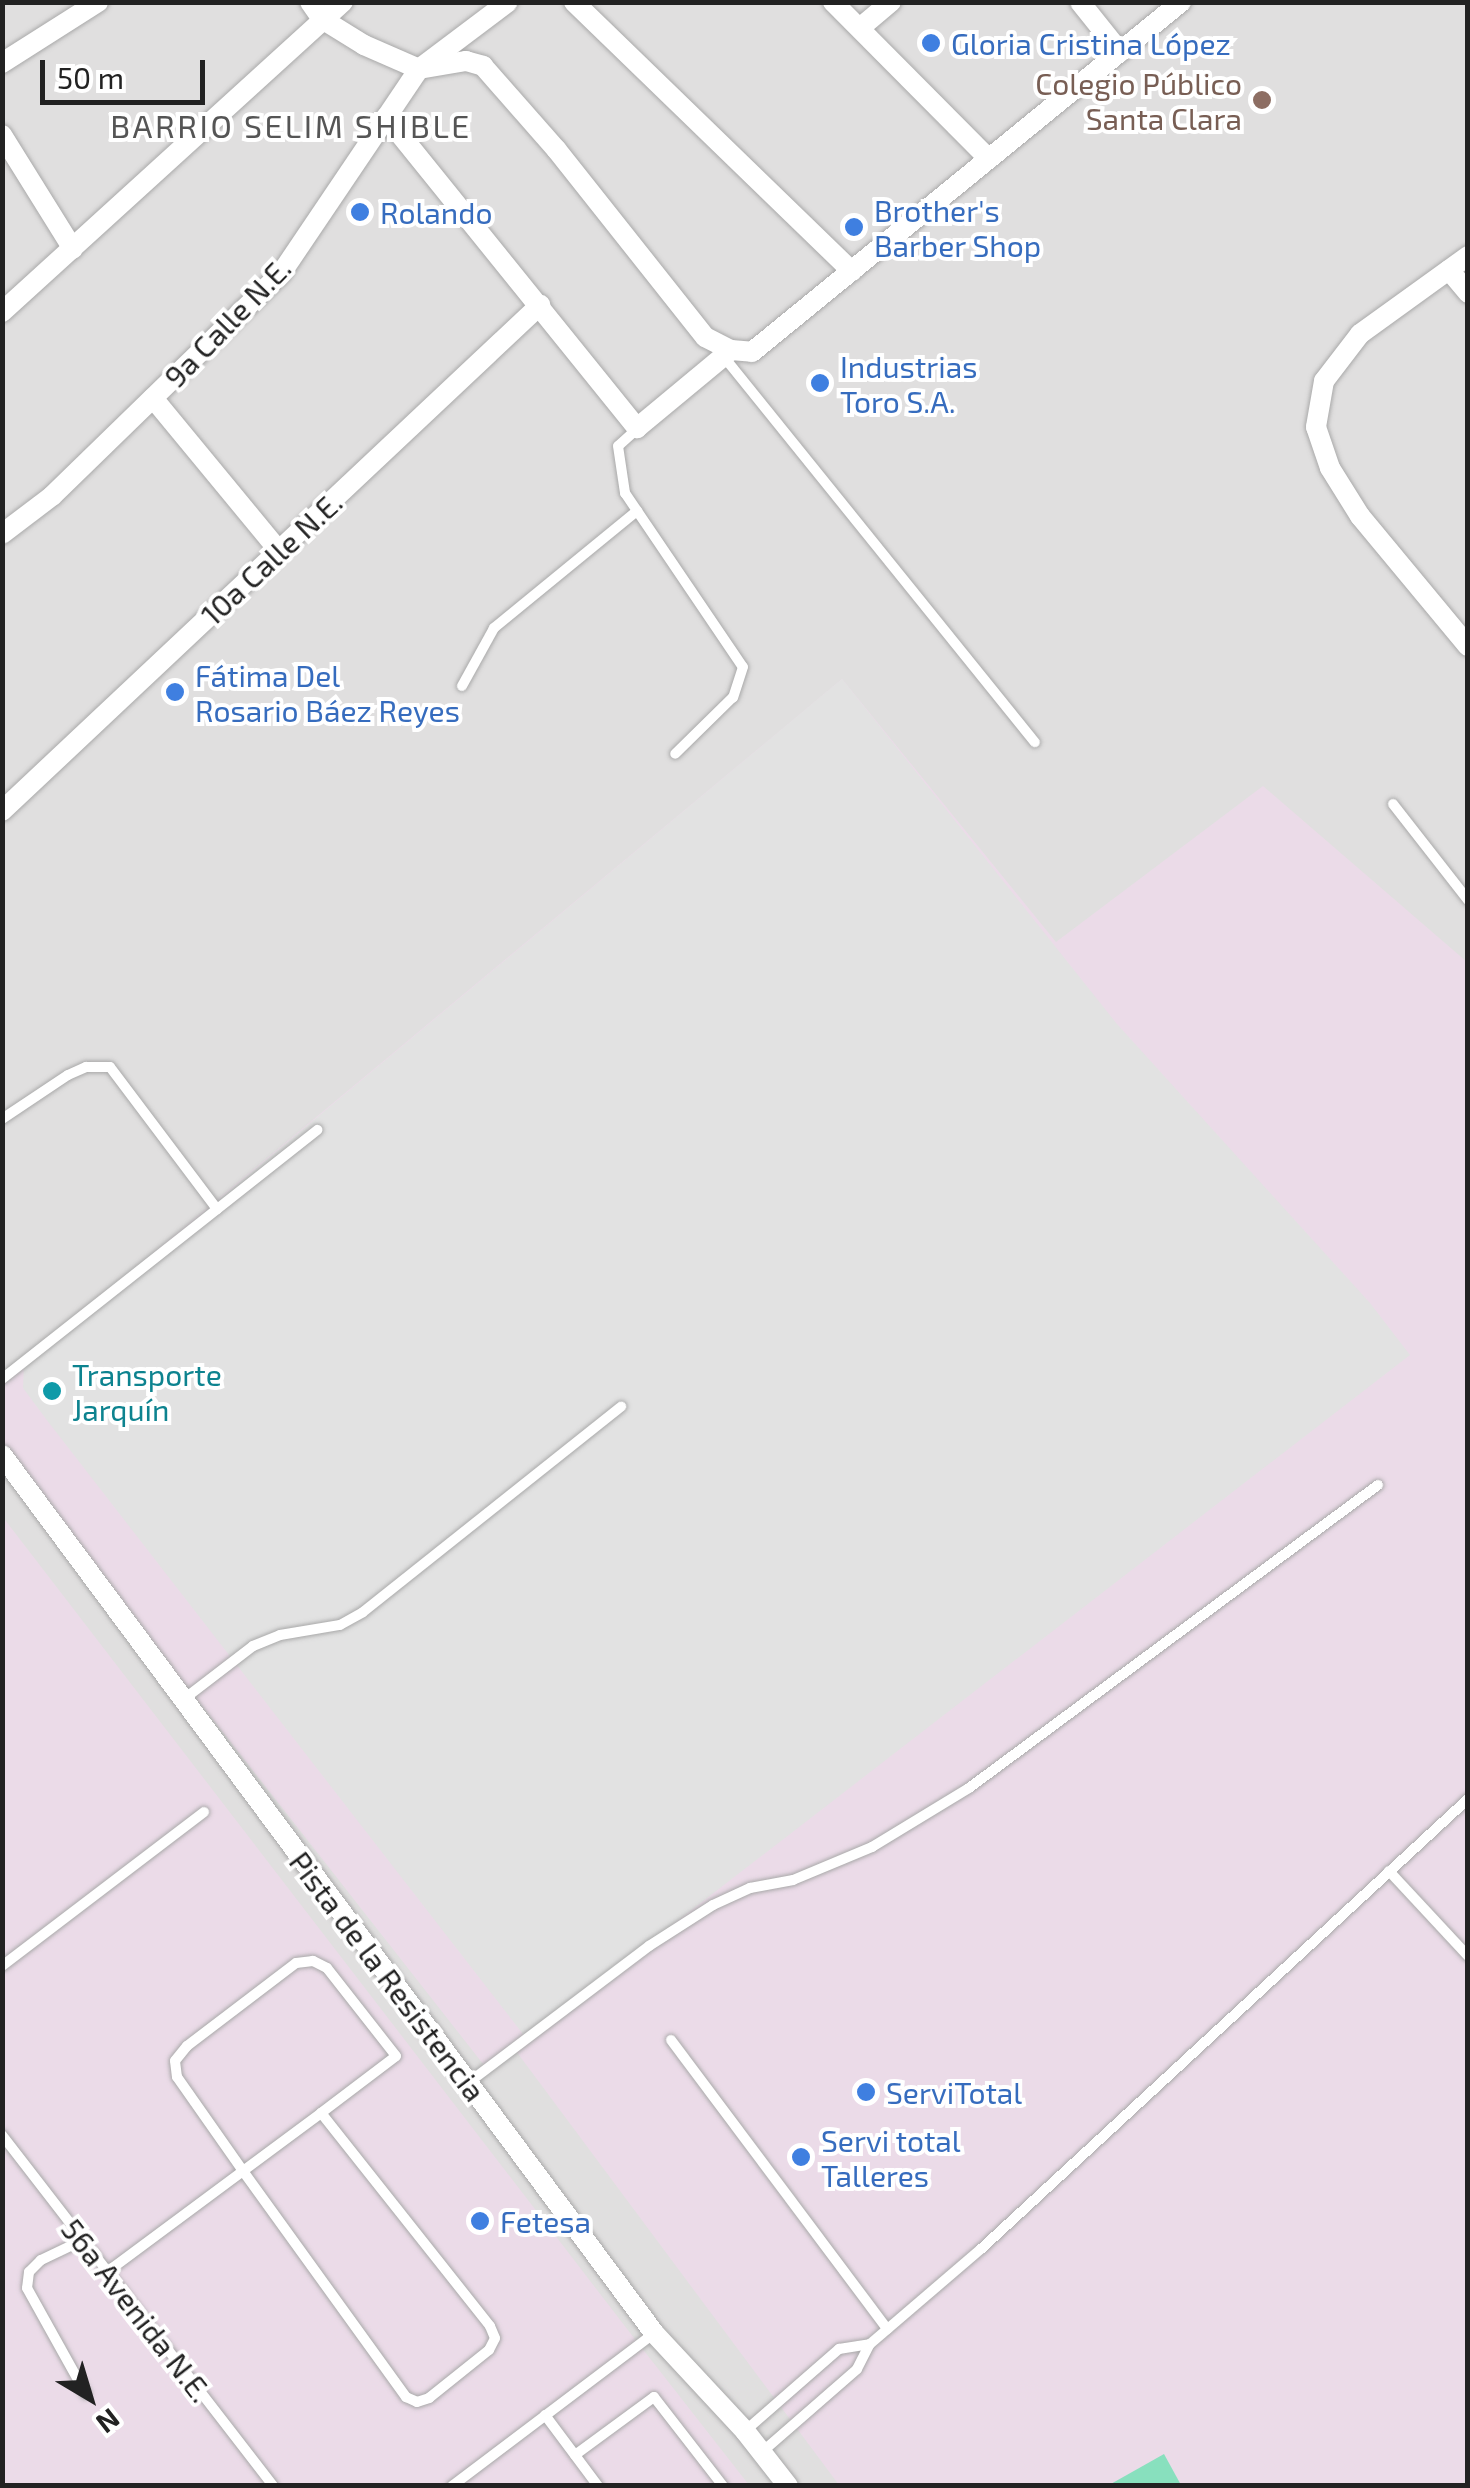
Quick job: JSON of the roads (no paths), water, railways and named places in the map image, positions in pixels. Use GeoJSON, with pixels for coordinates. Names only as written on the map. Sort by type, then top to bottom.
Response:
{"type":"FeatureCollection","features":[{"type":"Feature","properties":{"kind":"street"},"geometry":{"type":"LineString","coordinates":[[2,63],[98,2]]}},
{"type":"Feature","properties":{"kind":"street"},"geometry":{"type":"LineString","coordinates":[[2,312],[73,250],[316,11],[343,2]]}},
{"type":"Feature","properties":{"kind":"street","name":"9a Calle N.E."},"geometry":{"type":"LineString","coordinates":[[2,534],[52,496],[282,272],[419,69],[508,2]]}},
{"type":"Feature","properties":{"kind":"street"},"geometry":{"type":"LineString","coordinates":[[574,2],[852,270]]}},
{"type":"Feature","properties":{"kind":"street"},"geometry":{"type":"LineString","coordinates":[[833,2],[989,159]]}},
{"type":"Feature","properties":{"kind":"street"},"geometry":{"type":"LineString","coordinates":[[861,26],[891,2]]}},
{"type":"Feature","properties":{"kind":"street"},"geometry":{"type":"LineString","coordinates":[[1080,2],[1120,52]]}},
{"type":"Feature","properties":{"kind":"street"},"geometry":{"type":"LineString","coordinates":[[316,11],[364,45],[419,69],[466,61],[483,66],[556,149],[705,338],[728,353],[752,352],[1181,2]]}},
{"type":"Feature","properties":{"kind":"street"},"geometry":{"type":"LineString","coordinates":[[386,117],[638,428],[728,353]]}},
{"type":"Feature","properties":{"kind":"street"},"geometry":{"type":"LineString","coordinates":[[2,134],[73,250]]}},
{"type":"Feature","properties":{"kind":"street"},"geometry":{"type":"LineString","coordinates":[[1468,256],[1360,334],[1324,381],[1316,427],[1330,468],[1360,516],[1468,646]]}},
{"type":"Feature","properties":{"kind":"street"},"geometry":{"type":"LineString","coordinates":[[1449,270],[1468,292]]}},
{"type":"Feature","properties":{"kind":"street","name":"10a Calle N.E."},"geometry":{"type":"LineString","coordinates":[[6,799],[279,551],[540,305]]}},
{"type":"Feature","properties":{"kind":"street"},"geometry":{"type":"LineString","coordinates":[[153,398],[279,551]]}},
{"type":"Feature","properties":{"kind":"street","name":"Pista de la Resistencia"},"geometry":{"type":"LineString","coordinates":[[2,1455],[654,2333],[745,2431],[788,2486]]}},
{"type":"Feature","properties":{"kind":"lane"},"geometry":{"type":"LineString","coordinates":[[728,353],[1035,742]]}},
{"type":"Feature","properties":{"kind":"lane"},"geometry":{"type":"LineString","coordinates":[[638,428],[618,446],[625,494],[743,667],[734,698],[676,754]]}},
{"type":"Feature","properties":{"kind":"lane"},"geometry":{"type":"LineString","coordinates":[[462,686],[494,628],[637,511]]}},
{"type":"Feature","properties":{"kind":"lane"},"geometry":{"type":"LineString","coordinates":[[1393,804],[1468,900]]}},
{"type":"Feature","properties":{"kind":"lane"},"geometry":{"type":"LineString","coordinates":[[2,1119],[68,1075],[86,1067],[110,1068],[217,1209]]}},
{"type":"Feature","properties":{"kind":"lane"},"geometry":{"type":"LineString","coordinates":[[2,1379],[317,1130]]}},
{"type":"Feature","properties":{"kind":"lane"},"geometry":{"type":"LineString","coordinates":[[183,1699],[253,1646],[280,1635],[340,1625],[363,1612],[621,1406]]}},
{"type":"Feature","properties":{"kind":"lane"},"geometry":{"type":"LineString","coordinates":[[467,2084],[649,1946],[713,1905],[750,1888],[793,1880],[872,1847],[970,1788],[1378,1485]]}},
{"type":"Feature","properties":{"kind":"lane"},"geometry":{"type":"LineString","coordinates":[[762,2452],[858,2369],[870,2344],[981,2249],[1468,1799]]}},
{"type":"Feature","properties":{"kind":"lane"},"geometry":{"type":"LineString","coordinates":[[2,1966],[204,1812]]}},
{"type":"Feature","properties":{"kind":"lane"},"geometry":{"type":"LineString","coordinates":[[1389,1872],[1468,1956]]}},
{"type":"Feature","properties":{"kind":"lane"},"geometry":{"type":"LineString","coordinates":[[107,2272],[243,2171],[321,2113],[396,2056],[327,1968],[313,1961],[296,1963],[187,2046],[175,2061],[177,2077],[243,2171],[406,2398],[417,2402],[429,2398],[489,2350],[494,2338],[490,2326],[321,2113]]}},
{"type":"Feature","properties":{"kind":"lane"},"geometry":{"type":"LineString","coordinates":[[671,2040],[887,2329]]}},
{"type":"Feature","properties":{"kind":"lane","name":"56a Avenida N.E."},"geometry":{"type":"LineString","coordinates":[[2,2135],[272,2486]]}},
{"type":"Feature","properties":{"kind":"lane"},"geometry":{"type":"LineString","coordinates":[[83,2240],[42,2260],[29,2272],[27,2288],[86,2394]]}},
{"type":"Feature","properties":{"kind":"lane"},"geometry":{"type":"LineString","coordinates":[[452,2486],[466,2482],[654,2333]]}},
{"type":"Feature","properties":{"kind":"lane"},"geometry":{"type":"LineString","coordinates":[[745,2431],[840,2348],[870,2344]]}},
{"type":"Feature","properties":{"kind":"lane"},"geometry":{"type":"LineString","coordinates":[[575,2455],[654,2397],[723,2486]]}},
{"type":"Feature","properties":{"kind":"lane"},"geometry":{"type":"LineString","coordinates":[[546,2415],[598,2486]]}},
{"type":"Feature","properties":{"kind":"place","name":"Gloria Cristina López"},"geometry":{"type":"Point","coordinates":[931,43]}},
{"type":"Feature","properties":{"kind":"place","name":"Colegio Público Santa Clara"},"geometry":{"type":"Point","coordinates":[1262,100]}},
{"type":"Feature","properties":{"kind":"place","name":"Rolando"},"geometry":{"type":"Point","coordinates":[360,212]}},
{"type":"Feature","properties":{"kind":"place","name":"Brother's Barber Shop"},"geometry":{"type":"Point","coordinates":[854,227]}},
{"type":"Feature","properties":{"kind":"place","name":"Industrias Toro S.A."},"geometry":{"type":"Point","coordinates":[820,383]}},
{"type":"Feature","properties":{"kind":"place","name":"Fátima Del Rosario Báez Reyes"},"geometry":{"type":"Point","coordinates":[175,692]}},
{"type":"Feature","properties":{"kind":"place","name":"Transporte Jarquín"},"geometry":{"type":"Point","coordinates":[52,1391]}},
{"type":"Feature","properties":{"kind":"place","name":"ServiTotal"},"geometry":{"type":"Point","coordinates":[866,2092]}},
{"type":"Feature","properties":{"kind":"place","name":"Servi total Talleres"},"geometry":{"type":"Point","coordinates":[801,2157]}},
{"type":"Feature","properties":{"kind":"place","name":"Fetesa"},"geometry":{"type":"Point","coordinates":[480,2221]}},
{"type":"Feature","properties":{"kind":"district","name":"BARRIO SELIM SHIBLE"},"geometry":{"type":"Point","coordinates":[291,125]}}]}
